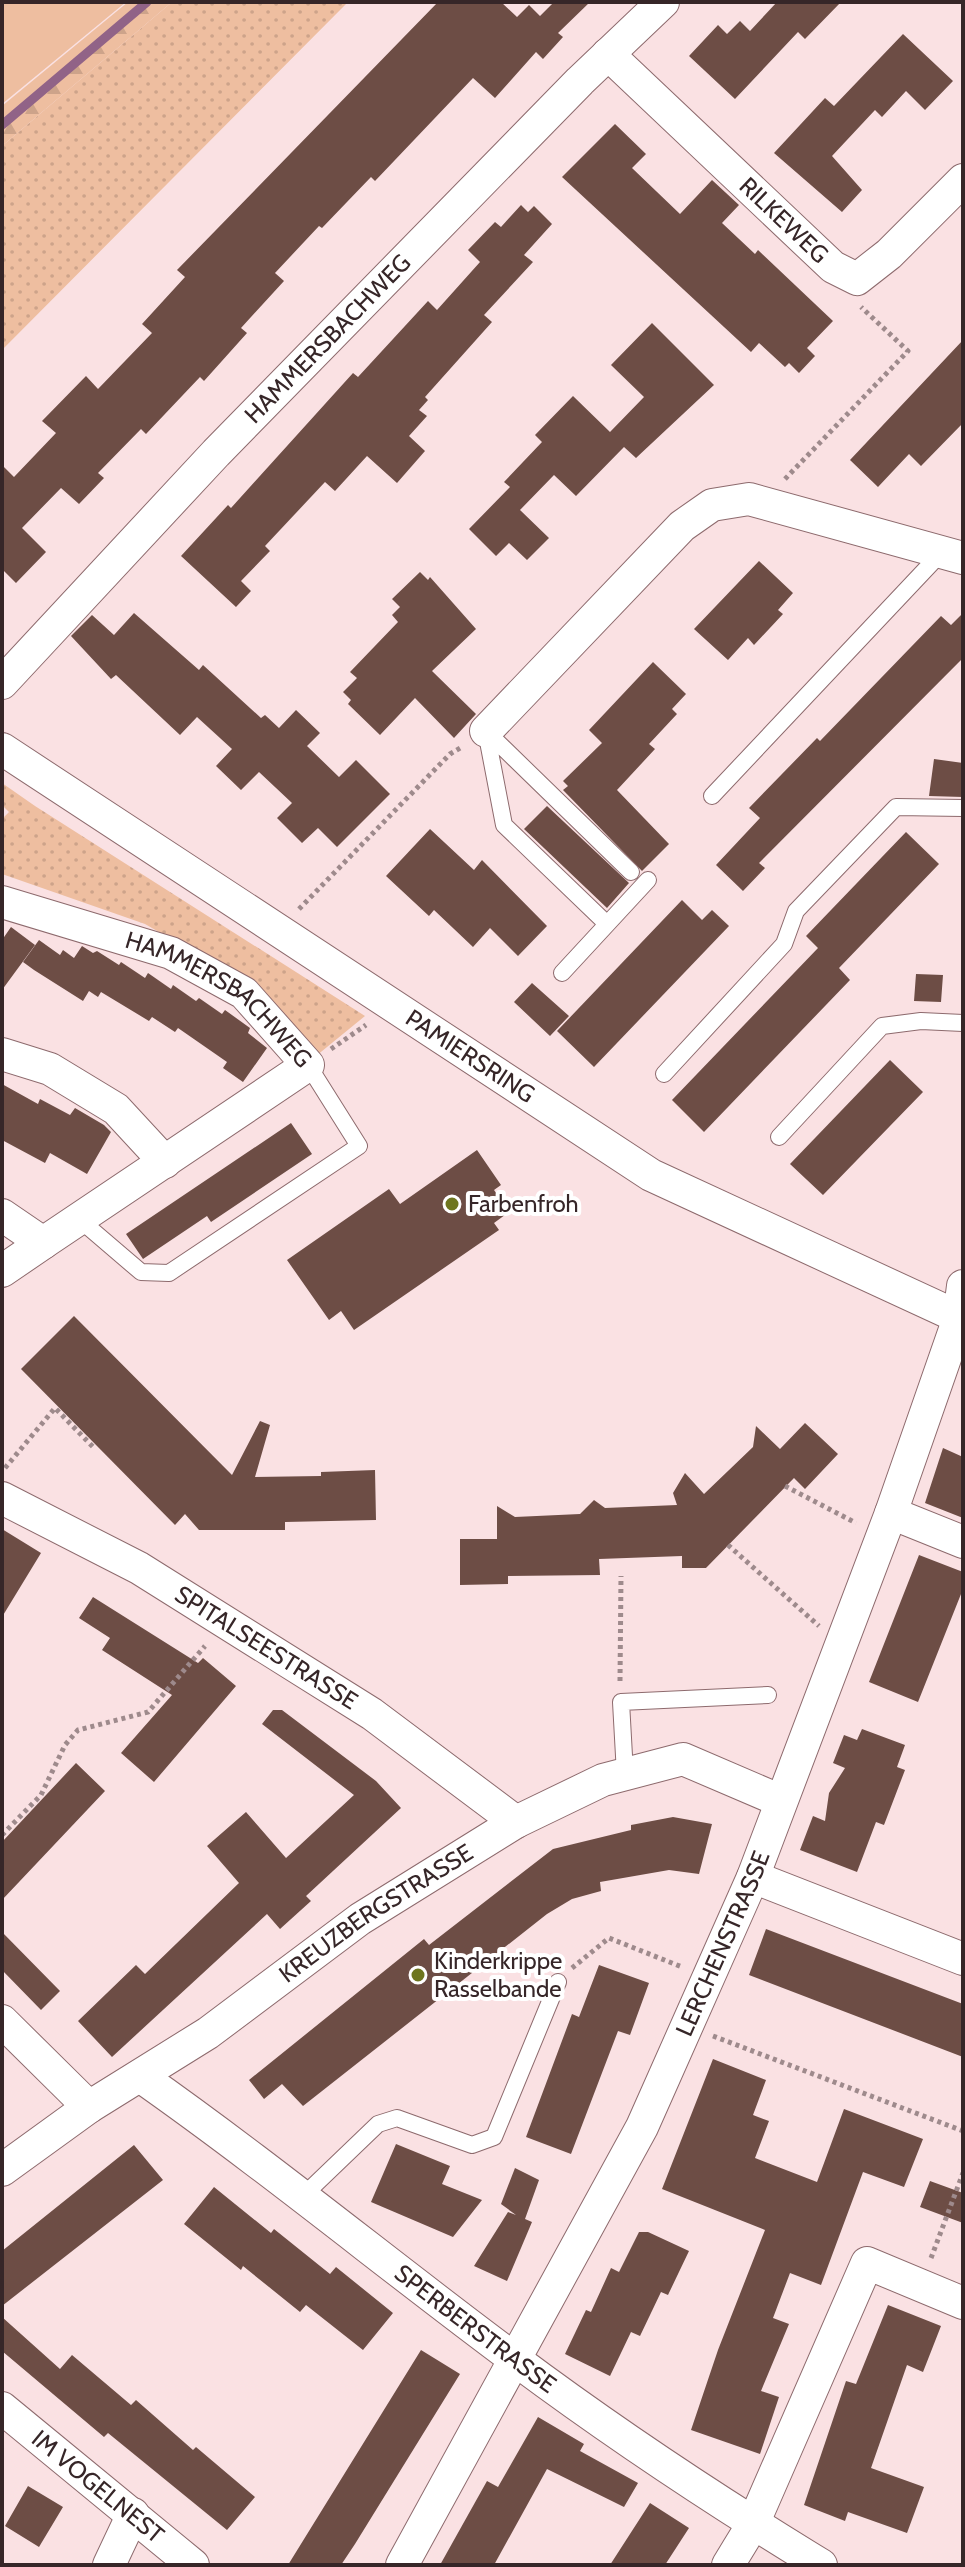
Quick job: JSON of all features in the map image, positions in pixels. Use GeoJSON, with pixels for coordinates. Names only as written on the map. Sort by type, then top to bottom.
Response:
{"type":"FeatureCollection","features":[{"type":"Feature","properties":{"kind":"street","name":"HAMMERSBACHWEG"},"geometry":{"type":"LineString","coordinates":[[2,683],[216,453],[608,54],[663,2]]}},
{"type":"Feature","properties":{"kind":"street","name":"RILKEWEG"},"geometry":{"type":"LineString","coordinates":[[608,54],[833,267],[857,279],[889,254],[963,180]]}},
{"type":"Feature","properties":{"kind":"street"},"geometry":{"type":"LineString","coordinates":[[486,731],[682,526],[712,505],[749,499],[953,555]]}},
{"type":"Feature","properties":{"kind":"street","name":"PAMIERSRING"},"geometry":{"type":"LineString","coordinates":[[2,749],[651,1175],[961,1318]]}},
{"type":"Feature","properties":{"kind":"street","name":"HAMMERSBACHWEG"},"geometry":{"type":"LineString","coordinates":[[2,902],[171,953],[244,993],[308,1065],[2,1271]]}},
{"type":"Feature","properties":{"kind":"street"},"geometry":{"type":"LineString","coordinates":[[2,1054],[50,1069],[116,1109],[165,1162]]}},
{"type":"Feature","properties":{"kind":"street"},"geometry":{"type":"LineString","coordinates":[[2,1215],[43,1243]]}},
{"type":"Feature","properties":{"kind":"street","name":"LERCHENSTRASSE"},"geometry":{"type":"LineString","coordinates":[[402,2565],[642,2127],[753,1877],[961,1318],[963,1286]]}},
{"type":"Feature","properties":{"kind":"street","name":"SPITALSEESTRASSE"},"geometry":{"type":"LineString","coordinates":[[2,1498],[139,1568],[372,1714],[516,1822]]}},
{"type":"Feature","properties":{"kind":"street"},"geometry":{"type":"LineString","coordinates":[[886,1525],[963,1542]]}},
{"type":"Feature","properties":{"kind":"street","name":"KREUZBERGSTRASSE"},"geometry":{"type":"LineString","coordinates":[[2,2170],[89,2107],[208,2033],[360,1919],[516,1822],[603,1780],[683,1759],[781,1801]]}},
{"type":"Feature","properties":{"kind":"street"},"geometry":{"type":"LineString","coordinates":[[753,1877],[963,1959]]}},
{"type":"Feature","properties":{"kind":"street"},"geometry":{"type":"LineString","coordinates":[[2,2021],[89,2107]]}},
{"type":"Feature","properties":{"kind":"street","name":"SPERBERSTRASSE"},"geometry":{"type":"LineString","coordinates":[[140,2076],[303,2196],[515,2360],[753,2524],[821,2565]]}},
{"type":"Feature","properties":{"kind":"street"},"geometry":{"type":"LineString","coordinates":[[728,2565],[753,2524],[867,2263],[963,2303]]}},
{"type":"Feature","properties":{"kind":"street","name":"IM VOGELNEST"},"geometry":{"type":"LineString","coordinates":[[2,2408],[193,2565]]}},
{"type":"Feature","properties":{"kind":"street"},"geometry":{"type":"LineString","coordinates":[[109,2565],[133,2514]]}},
{"type":"Feature","properties":{"kind":"lane"},"geometry":{"type":"LineString","coordinates":[[712,796],[953,555]]}},
{"type":"Feature","properties":{"kind":"lane"},"geometry":{"type":"LineString","coordinates":[[486,731],[631,872]]}},
{"type":"Feature","properties":{"kind":"lane"},"geometry":{"type":"LineString","coordinates":[[486,731],[504,825],[607,924]]}},
{"type":"Feature","properties":{"kind":"lane"},"geometry":{"type":"LineString","coordinates":[[664,1074],[784,944],[796,911],[896,807],[963,808]]}},
{"type":"Feature","properties":{"kind":"lane"},"geometry":{"type":"LineString","coordinates":[[562,973],[648,880]]}},
{"type":"Feature","properties":{"kind":"lane"},"geometry":{"type":"LineString","coordinates":[[779,1137],[882,1026],[921,1021],[963,1023]]}},
{"type":"Feature","properties":{"kind":"lane"},"geometry":{"type":"LineString","coordinates":[[79,1219],[141,1272],[169,1273],[359,1146],[308,1065]]}},
{"type":"Feature","properties":{"kind":"lane"},"geometry":{"type":"LineString","coordinates":[[625,1774],[621,1702],[768,1695]]}},
{"type":"Feature","properties":{"kind":"lane"},"geometry":{"type":"LineString","coordinates":[[303,2196],[378,2124],[397,2118],[472,2145],[494,2137],[558,1982]]}},
{"type":"Feature","properties":{"kind":"path"},"geometry":{"type":"LineString","coordinates":[[762,503],[908,351],[839,286],[833,267]]}},
{"type":"Feature","properties":{"kind":"path"},"geometry":{"type":"LineString","coordinates":[[293,915],[450,754],[486,731]]}},
{"type":"Feature","properties":{"kind":"path"},"geometry":{"type":"LineString","coordinates":[[308,1065],[393,1006]]}},
{"type":"Feature","properties":{"kind":"path"},"geometry":{"type":"LineString","coordinates":[[2,1472],[55,1408],[95,1449]]}},
{"type":"Feature","properties":{"kind":"path"},"geometry":{"type":"LineString","coordinates":[[785,1486],[886,1525]]}},
{"type":"Feature","properties":{"kind":"path"},"geometry":{"type":"LineString","coordinates":[[728,1545],[841,1645]]}},
{"type":"Feature","properties":{"kind":"path"},"geometry":{"type":"LineString","coordinates":[[621,1576],[621,1702]]}},
{"type":"Feature","properties":{"kind":"path"},"geometry":{"type":"LineString","coordinates":[[2,1835],[41,1795],[65,1745],[78,1730],[148,1712],[224,1624]]}},
{"type":"Feature","properties":{"kind":"path"},"geometry":{"type":"LineString","coordinates":[[558,1982],[609,1938],[708,1978]]}},
{"type":"Feature","properties":{"kind":"path"},"geometry":{"type":"LineString","coordinates":[[687,2026],[963,2131]]}},
{"type":"Feature","properties":{"kind":"path"},"geometry":{"type":"LineString","coordinates":[[921,2285],[963,2173]]}},
{"type":"Feature","properties":{"kind":"green space"},"geometry":{"type":"Polygon","coordinates":[[[2,2],[126,2],[2,104],[2,2]]]}},
{"type":"Feature","properties":{"kind":"green space"},"geometry":{"type":"Polygon","coordinates":[[[128,2],[172,2],[2,146],[2,106],[128,2]]]}},
{"type":"Feature","properties":{"kind":"green space"},"geometry":{"type":"Polygon","coordinates":[[[172,2],[348,2],[2,350],[2,146],[172,2]]]}},
{"type":"Feature","properties":{"kind":"green space"},"geometry":{"type":"Polygon","coordinates":[[[2,783],[365,1016],[316,1056],[192,951],[145,924],[2,874],[2,819],[9,812],[2,805],[2,783]]]}},
{"type":"Feature","properties":{"kind":"building"},"geometry":{"type":"Polygon","coordinates":[[[438,2],[501,2],[517,17],[529,5],[540,16],[554,2],[590,2],[558,33],[563,37],[543,59],[536,52],[495,98],[473,78],[375,181],[371,177],[322,228],[319,226],[275,273],[284,281],[241,328],[247,333],[204,381],[200,377],[146,434],[141,429],[98,473],[104,478],[79,504],[61,488],[22,528],[46,552],[16,583],[2,569],[2,465],[14,477],[56,433],[42,421],[86,376],[98,389],[152,333],[142,324],[185,277],[177,270],[438,2]]]}},
{"type":"Feature","properties":{"kind":"building"},"geometry":{"type":"Polygon","coordinates":[[[777,2],[841,2],[805,39],[798,32],[735,99],[689,56],[718,25],[727,34],[740,21],[750,31],[777,2]]]}},
{"type":"Feature","properties":{"kind":"building"},"geometry":{"type":"Polygon","coordinates":[[[903,34],[953,81],[925,110],[906,91],[882,117],[875,110],[832,156],[862,190],[842,212],[774,153],[825,98],[834,106],[903,34]]]}},
{"type":"Feature","properties":{"kind":"building"},"geometry":{"type":"Polygon","coordinates":[[[615,124],[646,154],[632,168],[680,214],[712,180],[739,205],[722,223],[755,254],[758,250],[833,321],[807,348],[815,356],[799,373],[789,363],[785,367],[759,343],[751,352],[562,177],[615,124]]]}},
{"type":"Feature","properties":{"kind":"building"},"geometry":{"type":"Polygon","coordinates":[[[521,205],[528,212],[534,206],[552,224],[524,255],[533,262],[484,315],[492,322],[425,397],[428,400],[419,410],[427,416],[409,436],[425,451],[397,483],[367,456],[335,491],[325,482],[265,546],[270,551],[241,581],[251,591],[236,607],[181,556],[228,505],[231,508],[353,373],[358,377],[428,301],[437,310],[480,262],[468,250],[495,222],[501,227],[521,205]]]}},
{"type":"Feature","properties":{"kind":"building"},"geometry":{"type":"Polygon","coordinates":[[[652,323],[714,385],[636,458],[624,447],[576,496],[554,475],[520,510],[549,538],[527,560],[509,543],[496,556],[469,529],[510,487],[504,482],[542,442],[535,435],[573,396],[610,432],[644,397],[611,365],[652,323]]]}},
{"type":"Feature","properties":{"kind":"building"},"geometry":{"type":"Polygon","coordinates":[[[963,340],[963,423],[921,466],[909,454],[878,487],[850,460],[963,340]]]}},
{"type":"Feature","properties":{"kind":"building"},"geometry":{"type":"Polygon","coordinates":[[[759,561],[793,593],[778,610],[783,614],[754,645],[748,638],[728,660],[694,629],[759,561]]]}},
{"type":"Feature","properties":{"kind":"building"},"geometry":{"type":"Polygon","coordinates":[[[420,572],[428,580],[430,577],[476,629],[432,671],[476,714],[454,738],[415,698],[380,735],[348,704],[351,700],[343,692],[357,678],[350,672],[398,622],[392,615],[400,607],[392,599],[420,572]]]}},
{"type":"Feature","properties":{"kind":"building"},"geometry":{"type":"Polygon","coordinates":[[[134,613],[199,670],[203,665],[261,718],[265,715],[279,728],[296,710],[320,733],[307,746],[339,777],[356,760],[390,794],[337,847],[318,828],[302,843],[277,818],[292,803],[259,772],[241,790],[216,766],[232,749],[197,717],[180,735],[116,675],[111,679],[71,636],[92,615],[114,635],[134,613]]]}},
{"type":"Feature","properties":{"kind":"building"},"geometry":{"type":"Polygon","coordinates":[[[963,613],[963,658],[759,863],[765,868],[743,891],[716,865],[760,818],[749,808],[817,738],[820,741],[941,616],[951,625],[963,613]]]}},
{"type":"Feature","properties":{"kind":"building"},"geometry":{"type":"Polygon","coordinates":[[[653,662],[686,694],[672,709],[677,714],[649,744],[655,749],[617,790],[669,844],[642,871],[563,790],[568,786],[563,781],[602,743],[589,730],[653,662]]]}},
{"type":"Feature","properties":{"kind":"building"},"geometry":{"type":"Polygon","coordinates":[[[934,759],[963,763],[963,797],[929,796],[934,759]]]}},
{"type":"Feature","properties":{"kind":"building"},"geometry":{"type":"Polygon","coordinates":[[[547,806],[629,883],[607,908],[524,829],[547,806]]]}},
{"type":"Feature","properties":{"kind":"building"},"geometry":{"type":"Polygon","coordinates":[[[430,829],[474,870],[482,860],[547,926],[518,956],[490,928],[473,947],[434,910],[429,916],[386,876],[430,829]]]}},
{"type":"Feature","properties":{"kind":"building"},"geometry":{"type":"Polygon","coordinates":[[[906,832],[939,864],[839,968],[850,980],[704,1132],[672,1100],[818,948],[806,936],[906,832]]]}},
{"type":"Feature","properties":{"kind":"building"},"geometry":{"type":"Polygon","coordinates":[[[682,900],[702,920],[712,910],[729,926],[594,1067],[557,1031],[682,900]]]}},
{"type":"Feature","properties":{"kind":"building"},"geometry":{"type":"Polygon","coordinates":[[[11,927],[35,945],[2,990],[2,940],[11,927]]]}},
{"type":"Feature","properties":{"kind":"building"},"geometry":{"type":"Polygon","coordinates":[[[39,940],[60,955],[63,950],[74,958],[82,946],[93,953],[97,951],[119,965],[121,962],[145,978],[148,973],[171,989],[173,985],[196,1001],[199,998],[222,1014],[225,1010],[250,1028],[248,1033],[267,1048],[243,1082],[223,1068],[227,1062],[178,1028],[175,1032],[152,1017],[149,1021],[101,992],[98,997],[89,991],[83,1001],[34,970],[23,962],[39,940]]]}},
{"type":"Feature","properties":{"kind":"building"},"geometry":{"type":"Polygon","coordinates":[[[916,974],[943,975],[941,1002],[914,1001],[916,974]]]}},
{"type":"Feature","properties":{"kind":"building"},"geometry":{"type":"Polygon","coordinates":[[[532,983],[569,1016],[550,1036],[514,1002],[532,983]]]}},
{"type":"Feature","properties":{"kind":"building"},"geometry":{"type":"Polygon","coordinates":[[[890,1060],[923,1092],[823,1195],[790,1164],[890,1060]]]}},
{"type":"Feature","properties":{"kind":"building"},"geometry":{"type":"Polygon","coordinates":[[[2,1084],[38,1104],[40,1099],[70,1115],[75,1108],[111,1132],[87,1174],[50,1153],[45,1163],[2,1140],[2,1084]]]}},
{"type":"Feature","properties":{"kind":"building"},"geometry":{"type":"Polygon","coordinates":[[[291,1123],[312,1154],[211,1222],[207,1216],[143,1259],[126,1234],[291,1123]]]}},
{"type":"Feature","properties":{"kind":"building"},"geometry":{"type":"Polygon","coordinates":[[[477,1150],[501,1185],[494,1190],[509,1212],[494,1223],[499,1230],[354,1330],[341,1311],[329,1320],[287,1260],[389,1189],[400,1204],[477,1150]]]}},
{"type":"Feature","properties":{"kind":"building"},"geometry":{"type":"Polygon","coordinates":[[[74,1316],[232,1475],[260,1421],[270,1425],[255,1477],[321,1476],[321,1472],[375,1470],[376,1520],[285,1522],[285,1530],[199,1530],[185,1514],[175,1525],[21,1369],[74,1316]]]}},
{"type":"Feature","properties":{"kind":"building"},"geometry":{"type":"Polygon","coordinates":[[[805,1423],[838,1454],[805,1489],[794,1478],[706,1568],[682,1568],[682,1556],[599,1559],[600,1575],[508,1576],[508,1584],[460,1585],[460,1539],[497,1539],[497,1506],[515,1517],[580,1514],[594,1500],[605,1508],[677,1505],[673,1493],[685,1473],[704,1494],[753,1447],[756,1426],[780,1449],[805,1423]]]}},
{"type":"Feature","properties":{"kind":"building"},"geometry":{"type":"Polygon","coordinates":[[[943,1448],[963,1457],[963,1518],[925,1503],[943,1448]]]}},
{"type":"Feature","properties":{"kind":"building"},"geometry":{"type":"Polygon","coordinates":[[[2,1529],[41,1553],[2,1617],[2,1529]]]}},
{"type":"Feature","properties":{"kind":"building"},"geometry":{"type":"Polygon","coordinates":[[[919,1555],[963,1572],[963,1589],[918,1702],[869,1682],[919,1555]]]}},
{"type":"Feature","properties":{"kind":"building"},"geometry":{"type":"Polygon","coordinates":[[[93,1597],[198,1663],[203,1658],[236,1686],[154,1782],[121,1753],[172,1695],[102,1650],[110,1638],[79,1618],[93,1597]]]}},
{"type":"Feature","properties":{"kind":"building"},"geometry":{"type":"Polygon","coordinates":[[[273,1710],[282,1710],[376,1781],[401,1808],[306,1896],[311,1901],[280,1929],[267,1914],[112,2057],[78,2021],[136,1965],[145,1974],[239,1883],[207,1846],[246,1812],[286,1858],[354,1795],[262,1724],[273,1710]]]}},
{"type":"Feature","properties":{"kind":"building"},"geometry":{"type":"Polygon","coordinates":[[[862,1729],[905,1745],[897,1767],[905,1770],[884,1825],[876,1822],[857,1872],[800,1850],[813,1816],[825,1821],[829,1793],[845,1768],[833,1763],[844,1735],[857,1740],[862,1729]]]}},
{"type":"Feature","properties":{"kind":"building"},"geometry":{"type":"Polygon","coordinates":[[[76,1763],[105,1791],[2,1900],[2,1842],[76,1763]]]}},
{"type":"Feature","properties":{"kind":"building"},"geometry":{"type":"Polygon","coordinates":[[[673,1817],[712,1824],[699,1874],[669,1870],[600,1882],[601,1891],[572,1899],[547,1914],[303,2106],[282,2084],[264,2099],[249,2080],[424,1939],[429,1945],[553,1849],[631,1830],[631,1825],[673,1817]]]}},
{"type":"Feature","properties":{"kind":"building"},"geometry":{"type":"Polygon","coordinates":[[[766,1929],[963,2004],[963,2057],[749,1975],[766,1929]]]}},
{"type":"Feature","properties":{"kind":"building"},"geometry":{"type":"Polygon","coordinates":[[[2,1932],[60,1991],[41,2010],[2,1970],[2,1932]]]}},
{"type":"Feature","properties":{"kind":"building"},"geometry":{"type":"Polygon","coordinates":[[[599,1965],[649,1983],[630,2035],[618,2031],[571,2154],[526,2137],[572,2014],[579,2017],[599,1965]]]}},
{"type":"Feature","properties":{"kind":"building"},"geometry":{"type":"Polygon","coordinates":[[[713,2059],[766,2080],[753,2115],[769,2121],[755,2158],[817,2182],[844,2109],[923,2139],[904,2187],[863,2172],[821,2285],[790,2273],[773,2318],[789,2324],[761,2391],[779,2397],[760,2454],[691,2430],[718,2350],[765,2230],[662,2189],[713,2059]]]}},
{"type":"Feature","properties":{"kind":"building"},"geometry":{"type":"Polygon","coordinates":[[[396,2144],[450,2166],[442,2184],[482,2200],[453,2237],[371,2202],[396,2144]]]}},
{"type":"Feature","properties":{"kind":"building"},"geometry":{"type":"Polygon","coordinates":[[[134,2145],[163,2180],[2,2306],[2,2251],[134,2145]]]}},
{"type":"Feature","properties":{"kind":"building"},"geometry":{"type":"Polygon","coordinates":[[[515,2168],[539,2180],[525,2219],[532,2222],[507,2281],[474,2266],[508,2212],[516,2215],[501,2204],[515,2168]]]}},
{"type":"Feature","properties":{"kind":"building"},"geometry":{"type":"Polygon","coordinates":[[[930,2181],[963,2193],[963,2223],[920,2207],[930,2181]]]}},
{"type":"Feature","properties":{"kind":"building"},"geometry":{"type":"Polygon","coordinates":[[[214,2187],[271,2233],[274,2229],[330,2274],[336,2267],[393,2313],[363,2350],[306,2305],[300,2312],[184,2224],[214,2187]]]}},
{"type":"Feature","properties":{"kind":"building"},"geometry":{"type":"Polygon","coordinates":[[[639,2232],[648,2232],[689,2251],[668,2295],[661,2292],[640,2336],[631,2332],[610,2376],[565,2354],[586,2310],[591,2312],[611,2268],[619,2272],[639,2232]]]}},
{"type":"Feature","properties":{"kind":"building"},"geometry":{"type":"Polygon","coordinates":[[[888,2305],[941,2326],[923,2372],[907,2365],[871,2468],[924,2487],[907,2533],[848,2512],[845,2521],[804,2505],[846,2381],[856,2384],[888,2305]]]}},
{"type":"Feature","properties":{"kind":"building"},"geometry":{"type":"Polygon","coordinates":[[[2,2317],[60,2369],[72,2355],[131,2405],[136,2400],[193,2450],[196,2447],[255,2497],[227,2530],[108,2433],[104,2437],[2,2351],[2,2317]]]}},
{"type":"Feature","properties":{"kind":"building"},"geometry":{"type":"Polygon","coordinates":[[[421,2350],[460,2374],[355,2544],[341,2565],[288,2565],[421,2350]]]}},
{"type":"Feature","properties":{"kind":"building"},"geometry":{"type":"Polygon","coordinates":[[[538,2417],[584,2444],[580,2451],[638,2483],[624,2507],[547,2469],[494,2565],[440,2565],[487,2481],[498,2487],[538,2417]]]}},
{"type":"Feature","properties":{"kind":"building"},"geometry":{"type":"Polygon","coordinates":[[[28,2486],[63,2507],[39,2547],[5,2526],[28,2486]]]}},
{"type":"Feature","properties":{"kind":"building"},"geometry":{"type":"Polygon","coordinates":[[[650,2503],[689,2528],[665,2565],[610,2565],[650,2503]]]}},
{"type":"Feature","properties":{"kind":"waterway"},"geometry":{"type":"LineString","coordinates":[[2,125],[147,2]]}},
{"type":"Feature","properties":{"kind":"place","name":"Farbenfroh"},"geometry":{"type":"Point","coordinates":[452,1204]}},
{"type":"Feature","properties":{"kind":"place","name":"Kinderkrippe Rasselbande"},"geometry":{"type":"Point","coordinates":[418,1975]}}]}
